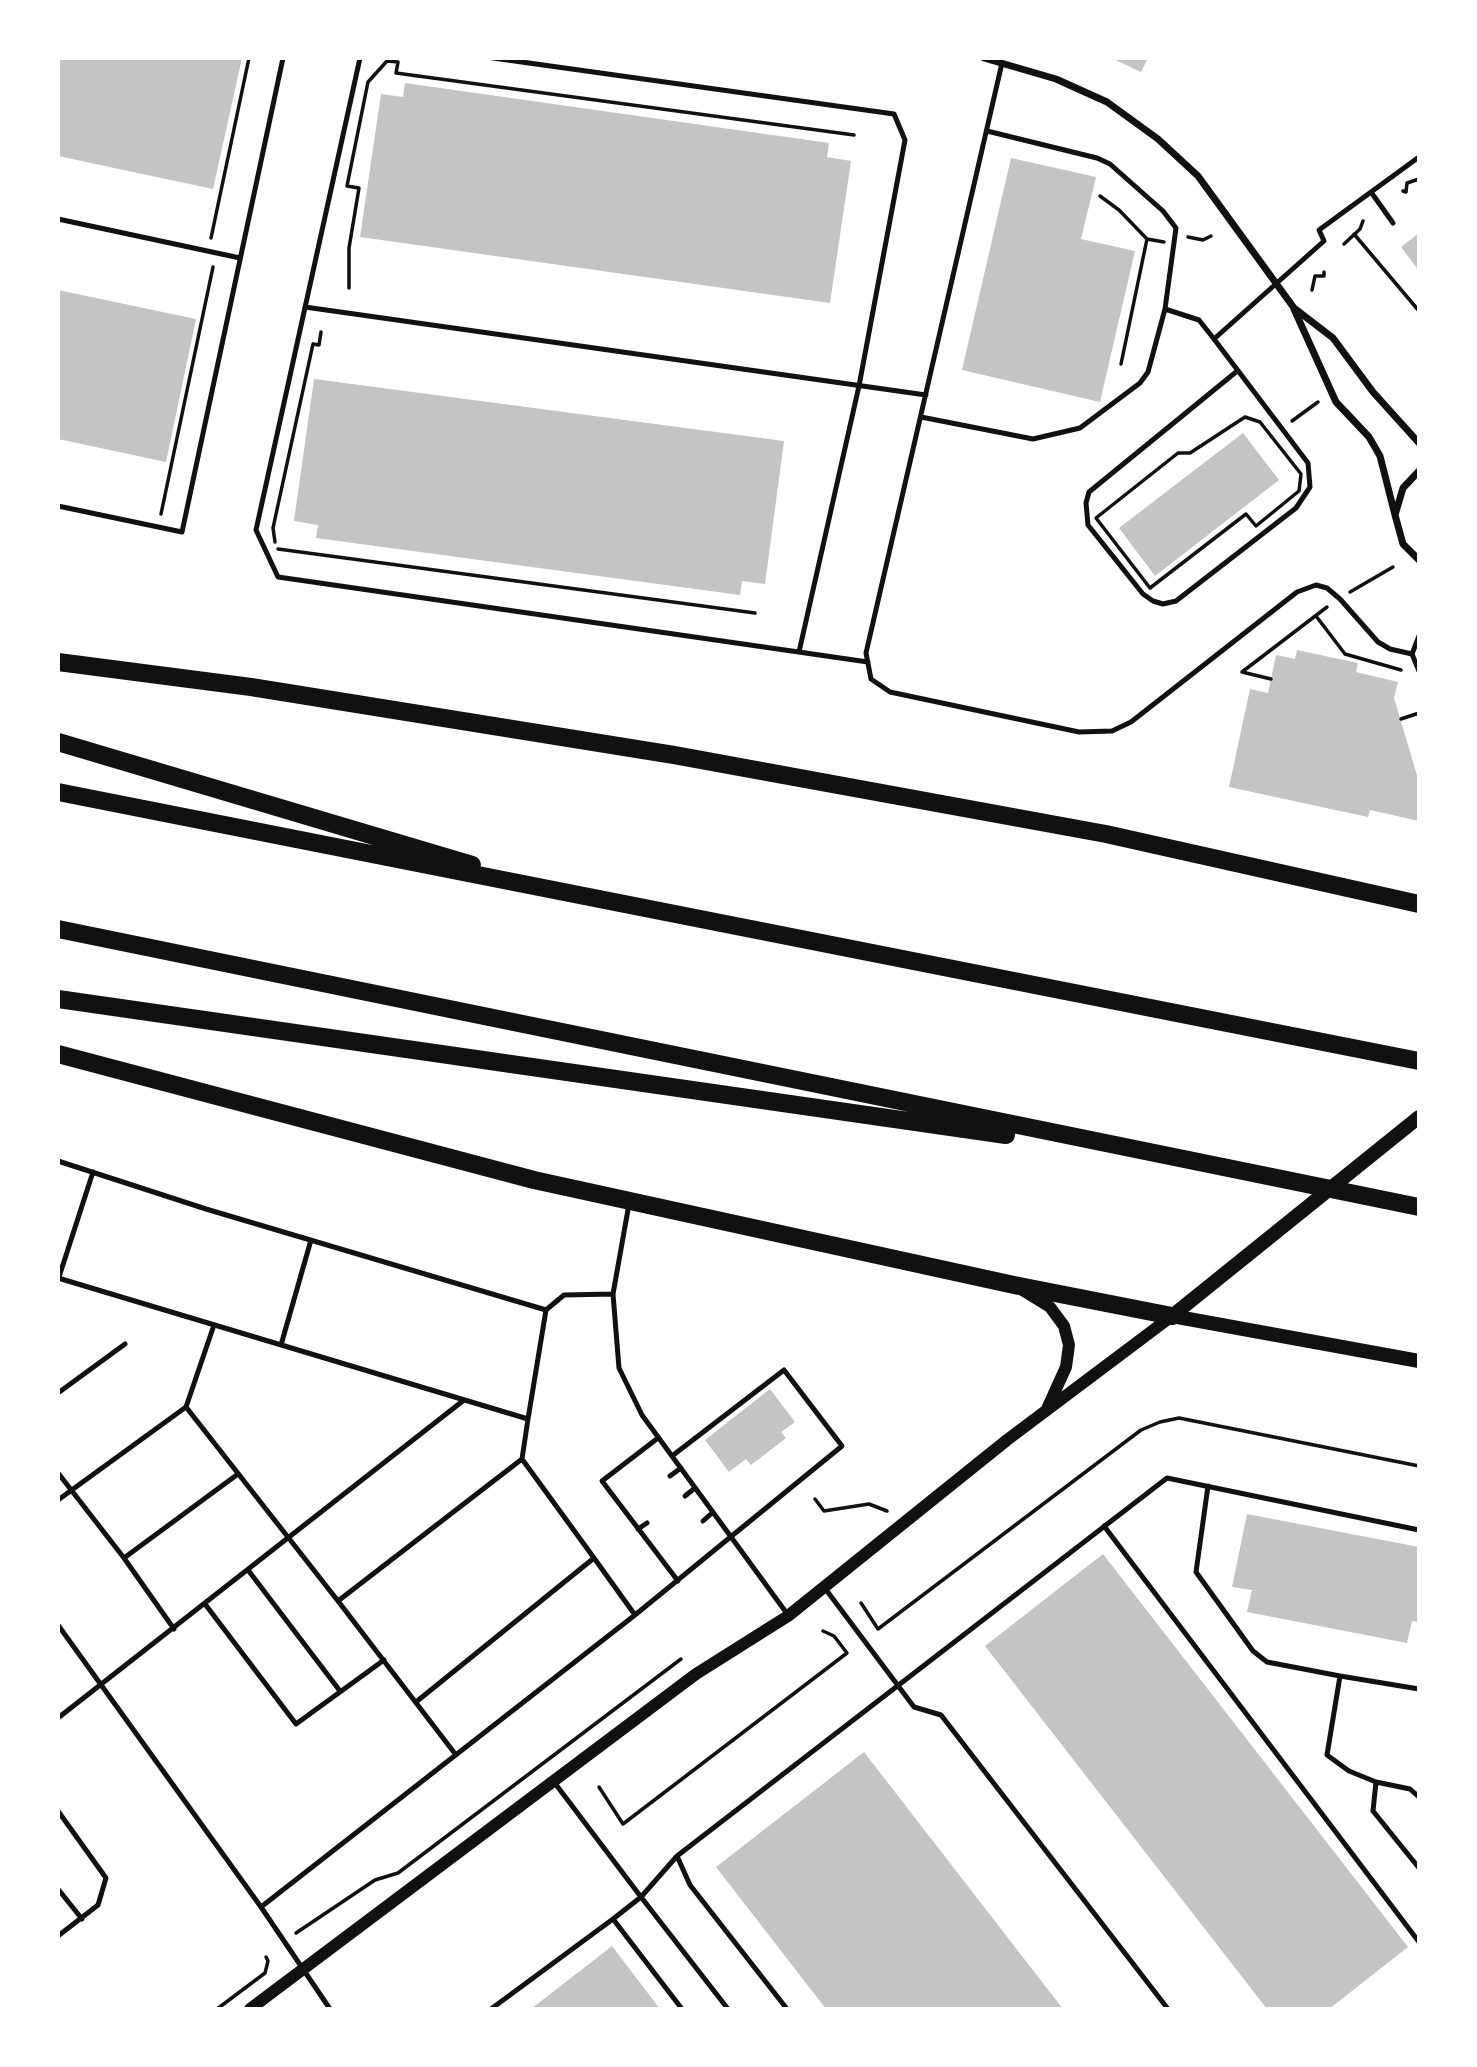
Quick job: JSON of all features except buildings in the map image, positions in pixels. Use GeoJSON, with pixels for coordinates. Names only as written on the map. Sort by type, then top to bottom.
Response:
{"type":"FeatureCollection","features":[{"type":"Feature","properties":{"kind":"highway"},"geometry":{"type":"LineString","coordinates":[[58,662],[251,687],[674,755],[1106,834],[1419,904]]}},
{"type":"Feature","properties":{"kind":"highway"},"geometry":{"type":"LineString","coordinates":[[58,742],[582,897]]}},
{"type":"Feature","properties":{"kind":"highway"},"geometry":{"type":"LineString","coordinates":[[58,792],[1419,1060]]}},
{"type":"Feature","properties":{"kind":"highway"},"geometry":{"type":"LineString","coordinates":[[58,929],[1419,1207]]}},
{"type":"Feature","properties":{"kind":"highway"},"geometry":{"type":"LineString","coordinates":[[58,999],[1183,1160]]}},
{"type":"Feature","properties":{"kind":"highway"},"geometry":{"type":"LineString","coordinates":[[58,1054],[534,1180],[1014,1285],[1172,1315]]}},
{"type":"Feature","properties":{"kind":"main road"},"geometry":{"type":"LineString","coordinates":[[1172,1315],[1419,1117]]}},
{"type":"Feature","properties":{"kind":"main road"},"geometry":{"type":"LineString","coordinates":[[1172,1315],[1419,1361]]}},
{"type":"Feature","properties":{"kind":"street"},"geometry":{"type":"LineString","coordinates":[[984,58],[1003,61],[1056,79],[1107,102],[1158,139],[1198,176],[1294,308],[1336,402],[1380,456],[1398,533],[1417,559],[1419,567]]}},
{"type":"Feature","properties":{"kind":"street"},"geometry":{"type":"LineString","coordinates":[[1294,308],[1333,338],[1373,392],[1419,443]]}},
{"type":"Feature","properties":{"kind":"street"},"geometry":{"type":"LineString","coordinates":[[1395,515],[1403,488],[1419,471]]}},
{"type":"Feature","properties":{"kind":"street"},"geometry":{"type":"LineString","coordinates":[[1014,1285],[1050,1307],[1065,1326],[1069,1346],[1066,1367],[1047,1410]]}},
{"type":"Feature","properties":{"kind":"street"},"geometry":{"type":"LineString","coordinates":[[250,2009],[696,1674],[788,1616],[1047,1410],[1172,1315]]}},
{"type":"Feature","properties":{"kind":"lane"},"geometry":{"type":"LineString","coordinates":[[58,506],[182,533],[283,58]]}},
{"type":"Feature","properties":{"kind":"lane"},"geometry":{"type":"LineString","coordinates":[[360,58],[256,530],[278,577],[868,662]]}},
{"type":"Feature","properties":{"kind":"lane"},"geometry":{"type":"LineString","coordinates":[[494,58],[894,114],[905,140],[859,386],[799,652]]}},
{"type":"Feature","properties":{"kind":"lane"},"geometry":{"type":"LineString","coordinates":[[1003,61],[866,653],[871,679],[890,692],[1098,734],[1112,732],[1131,722],[1306,586],[1327,588],[1378,642],[1390,649],[1412,654]]}},
{"type":"Feature","properties":{"kind":"lane"},"geometry":{"type":"LineString","coordinates":[[921,417],[1033,439],[1080,428],[1140,383],[1148,372],[1165,309],[1176,228],[1163,211],[1110,164],[1097,158],[987,131]]}},
{"type":"Feature","properties":{"kind":"lane"},"geometry":{"type":"LineString","coordinates":[[1214,339],[1324,241],[1319,230],[1416,162],[1419,157]]}},
{"type":"Feature","properties":{"kind":"lane"},"geometry":{"type":"LineString","coordinates":[[1371,192],[1394,223]]}},
{"type":"Feature","properties":{"kind":"lane"},"geometry":{"type":"LineString","coordinates":[[58,219],[240,258]]}},
{"type":"Feature","properties":{"kind":"lane"},"geometry":{"type":"LineString","coordinates":[[305,307],[926,395]]}},
{"type":"Feature","properties":{"kind":"lane"},"geometry":{"type":"LineString","coordinates":[[1165,309],[1199,320],[1308,463],[1310,487],[1296,508],[1176,601],[1163,604],[1153,601],[1143,594],[1088,525],[1086,503],[1096,484],[1236,372]]}},
{"type":"Feature","properties":{"kind":"lane"},"geometry":{"type":"LineString","coordinates":[[1419,636],[1412,654],[1419,671]]}},
{"type":"Feature","properties":{"kind":"lane"},"geometry":{"type":"LineString","coordinates":[[58,1161],[546,1310]]}},
{"type":"Feature","properties":{"kind":"lane"},"geometry":{"type":"LineString","coordinates":[[93,1172],[59,1279],[528,1419]]}},
{"type":"Feature","properties":{"kind":"lane"},"geometry":{"type":"LineString","coordinates":[[630,1201],[613,1294],[619,1368],[629,1395],[788,1616]]}},
{"type":"Feature","properties":{"kind":"lane"},"geometry":{"type":"LineString","coordinates":[[281,1345],[311,1240]]}},
{"type":"Feature","properties":{"kind":"lane"},"geometry":{"type":"LineString","coordinates":[[338,1601],[522,1459],[546,1310],[564,1295],[613,1294]]}},
{"type":"Feature","properties":{"kind":"lane"},"geometry":{"type":"LineString","coordinates":[[58,1500],[186,1407],[214,1325]]}},
{"type":"Feature","properties":{"kind":"lane"},"geometry":{"type":"LineString","coordinates":[[58,1393],[125,1344]]}},
{"type":"Feature","properties":{"kind":"lane"},"geometry":{"type":"LineString","coordinates":[[261,1907],[731,1539],[842,1446],[784,1370],[672,1456]]}},
{"type":"Feature","properties":{"kind":"lane"},"geometry":{"type":"LineString","coordinates":[[58,1718],[464,1400]]}},
{"type":"Feature","properties":{"kind":"lane"},"geometry":{"type":"LineString","coordinates":[[186,1407],[456,1755]]}},
{"type":"Feature","properties":{"kind":"lane"},"geometry":{"type":"LineString","coordinates":[[658,1438],[602,1481],[678,1581]]}},
{"type":"Feature","properties":{"kind":"lane"},"geometry":{"type":"LineString","coordinates":[[522,1459],[635,1615]]}},
{"type":"Feature","properties":{"kind":"lane"},"geometry":{"type":"LineString","coordinates":[[670,1476],[681,1468]]}},
{"type":"Feature","properties":{"kind":"lane"},"geometry":{"type":"LineString","coordinates":[[58,1473],[124,1558],[174,1629]]}},
{"type":"Feature","properties":{"kind":"lane"},"geometry":{"type":"LineString","coordinates":[[124,1558],[238,1474]]}},
{"type":"Feature","properties":{"kind":"lane"},"geometry":{"type":"LineString","coordinates":[[491,2009],[641,1897],[677,1856],[1167,1478],[1419,1530]]}},
{"type":"Feature","properties":{"kind":"lane"},"geometry":{"type":"LineString","coordinates":[[1208,1486],[1196,1572],[1252,1651],[1267,1661],[1419,1689]]}},
{"type":"Feature","properties":{"kind":"lane"},"geometry":{"type":"LineString","coordinates":[[685,1496],[695,1488]]}},
{"type":"Feature","properties":{"kind":"lane"},"geometry":{"type":"LineString","coordinates":[[624,1510],[632,1503]]}},
{"type":"Feature","properties":{"kind":"lane"},"geometry":{"type":"LineString","coordinates":[[702,1521],[712,1513]]}},
{"type":"Feature","properties":{"kind":"lane"},"geometry":{"type":"LineString","coordinates":[[638,1529],[647,1522]]}},
{"type":"Feature","properties":{"kind":"lane"},"geometry":{"type":"LineString","coordinates":[[1104,1526],[1419,1942]]}},
{"type":"Feature","properties":{"kind":"lane"},"geometry":{"type":"LineString","coordinates":[[659,1555],[667,1549]]}},
{"type":"Feature","properties":{"kind":"lane"},"geometry":{"type":"LineString","coordinates":[[415,1702],[594,1558]]}},
{"type":"Feature","properties":{"kind":"lane"},"geometry":{"type":"LineString","coordinates":[[248,1570],[340,1691]]}},
{"type":"Feature","properties":{"kind":"lane"},"geometry":{"type":"LineString","coordinates":[[824,1587],[914,1707],[941,1715],[1168,2009]]}},
{"type":"Feature","properties":{"kind":"lane"},"geometry":{"type":"LineString","coordinates":[[205,1604],[296,1724],[384,1660]]}},
{"type":"Feature","properties":{"kind":"lane"},"geometry":{"type":"LineString","coordinates":[[58,1625],[261,1907],[330,2009]]}},
{"type":"Feature","properties":{"kind":"lane"},"geometry":{"type":"LineString","coordinates":[[1340,1676],[1327,1755],[1349,1771],[1376,1783],[1410,1790],[1419,1797]]}},
{"type":"Feature","properties":{"kind":"lane"},"geometry":{"type":"LineString","coordinates":[[553,1780],[728,2009]]}},
{"type":"Feature","properties":{"kind":"lane"},"geometry":{"type":"LineString","coordinates":[[1376,1783],[1373,1811],[1419,1868]]}},
{"type":"Feature","properties":{"kind":"lane"},"geometry":{"type":"LineString","coordinates":[[58,1811],[106,1878],[98,1906],[58,1936]]}},
{"type":"Feature","properties":{"kind":"lane"},"geometry":{"type":"LineString","coordinates":[[677,1856],[690,1885],[787,2009]]}},
{"type":"Feature","properties":{"kind":"lane"},"geometry":{"type":"LineString","coordinates":[[58,1889],[82,1919]]}},
{"type":"Feature","properties":{"kind":"lane"},"geometry":{"type":"LineString","coordinates":[[613,1919],[682,2009]]}},
{"type":"Feature","properties":{"kind":"path"},"geometry":{"type":"LineString","coordinates":[[211,238],[249,58]]}},
{"type":"Feature","properties":{"kind":"path"},"geometry":{"type":"LineString","coordinates":[[349,288],[349,247],[359,188],[346,186],[368,82],[387,61],[398,62],[396,73],[854,135]]}},
{"type":"Feature","properties":{"kind":"path"},"geometry":{"type":"LineString","coordinates":[[1403,191],[1406,191],[1407,183],[1419,179]]}},
{"type":"Feature","properties":{"kind":"path"},"geometry":{"type":"LineString","coordinates":[[1100,196],[1119,210],[1147,239],[1164,243],[1165,240]]}},
{"type":"Feature","properties":{"kind":"path"},"geometry":{"type":"LineString","coordinates":[[1344,243],[1363,221]]}},
{"type":"Feature","properties":{"kind":"path"},"geometry":{"type":"LineString","coordinates":[[1354,234],[1419,311]]}},
{"type":"Feature","properties":{"kind":"path"},"geometry":{"type":"LineString","coordinates":[[1188,237],[1203,240],[1211,236]]}},
{"type":"Feature","properties":{"kind":"path"},"geometry":{"type":"LineString","coordinates":[[1121,364],[1147,239]]}},
{"type":"Feature","properties":{"kind":"path"},"geometry":{"type":"LineString","coordinates":[[161,514],[213,267]]}},
{"type":"Feature","properties":{"kind":"path"},"geometry":{"type":"LineString","coordinates":[[1312,290],[1315,276],[1324,276],[1324,272]]}},
{"type":"Feature","properties":{"kind":"path"},"geometry":{"type":"LineString","coordinates":[[321,332],[319,345],[313,344],[273,528],[278,550],[755,613]]}},
{"type":"Feature","properties":{"kind":"path"},"geometry":{"type":"LineString","coordinates":[[1292,421],[1318,402]]}},
{"type":"Feature","properties":{"kind":"path"},"geometry":{"type":"LineString","coordinates":[[1245,417],[1260,422],[1301,474],[1299,491],[1256,526],[1246,514],[1150,588],[1096,518],[1178,453],[1190,453],[1245,417]]}},
{"type":"Feature","properties":{"kind":"path"},"geometry":{"type":"LineString","coordinates":[[1350,592],[1393,567]]}},
{"type":"Feature","properties":{"kind":"path"},"geometry":{"type":"LineString","coordinates":[[1271,678],[1242,672],[1327,607]]}},
{"type":"Feature","properties":{"kind":"path"},"geometry":{"type":"LineString","coordinates":[[1315,615],[1345,654],[1401,670]]}},
{"type":"Feature","properties":{"kind":"path"},"geometry":{"type":"LineString","coordinates":[[1401,719],[1419,713]]}},
{"type":"Feature","properties":{"kind":"path"},"geometry":{"type":"LineString","coordinates":[[861,1603],[878,1629],[1141,1430],[1160,1422],[1179,1418],[1419,1466]]}},
{"type":"Feature","properties":{"kind":"path"},"geometry":{"type":"LineString","coordinates":[[815,1499],[824,1511],[869,1504],[887,1511]]}},
{"type":"Feature","properties":{"kind":"path"},"geometry":{"type":"LineString","coordinates":[[599,1787],[622,1824],[847,1653],[834,1636],[823,1631]]}},
{"type":"Feature","properties":{"kind":"path"},"geometry":{"type":"LineString","coordinates":[[296,1933],[375,1880],[398,1873],[681,1659]]}},
{"type":"Feature","properties":{"kind":"path"},"geometry":{"type":"LineString","coordinates":[[217,2009],[265,1973],[268,1961],[266,1957]]}}]}
